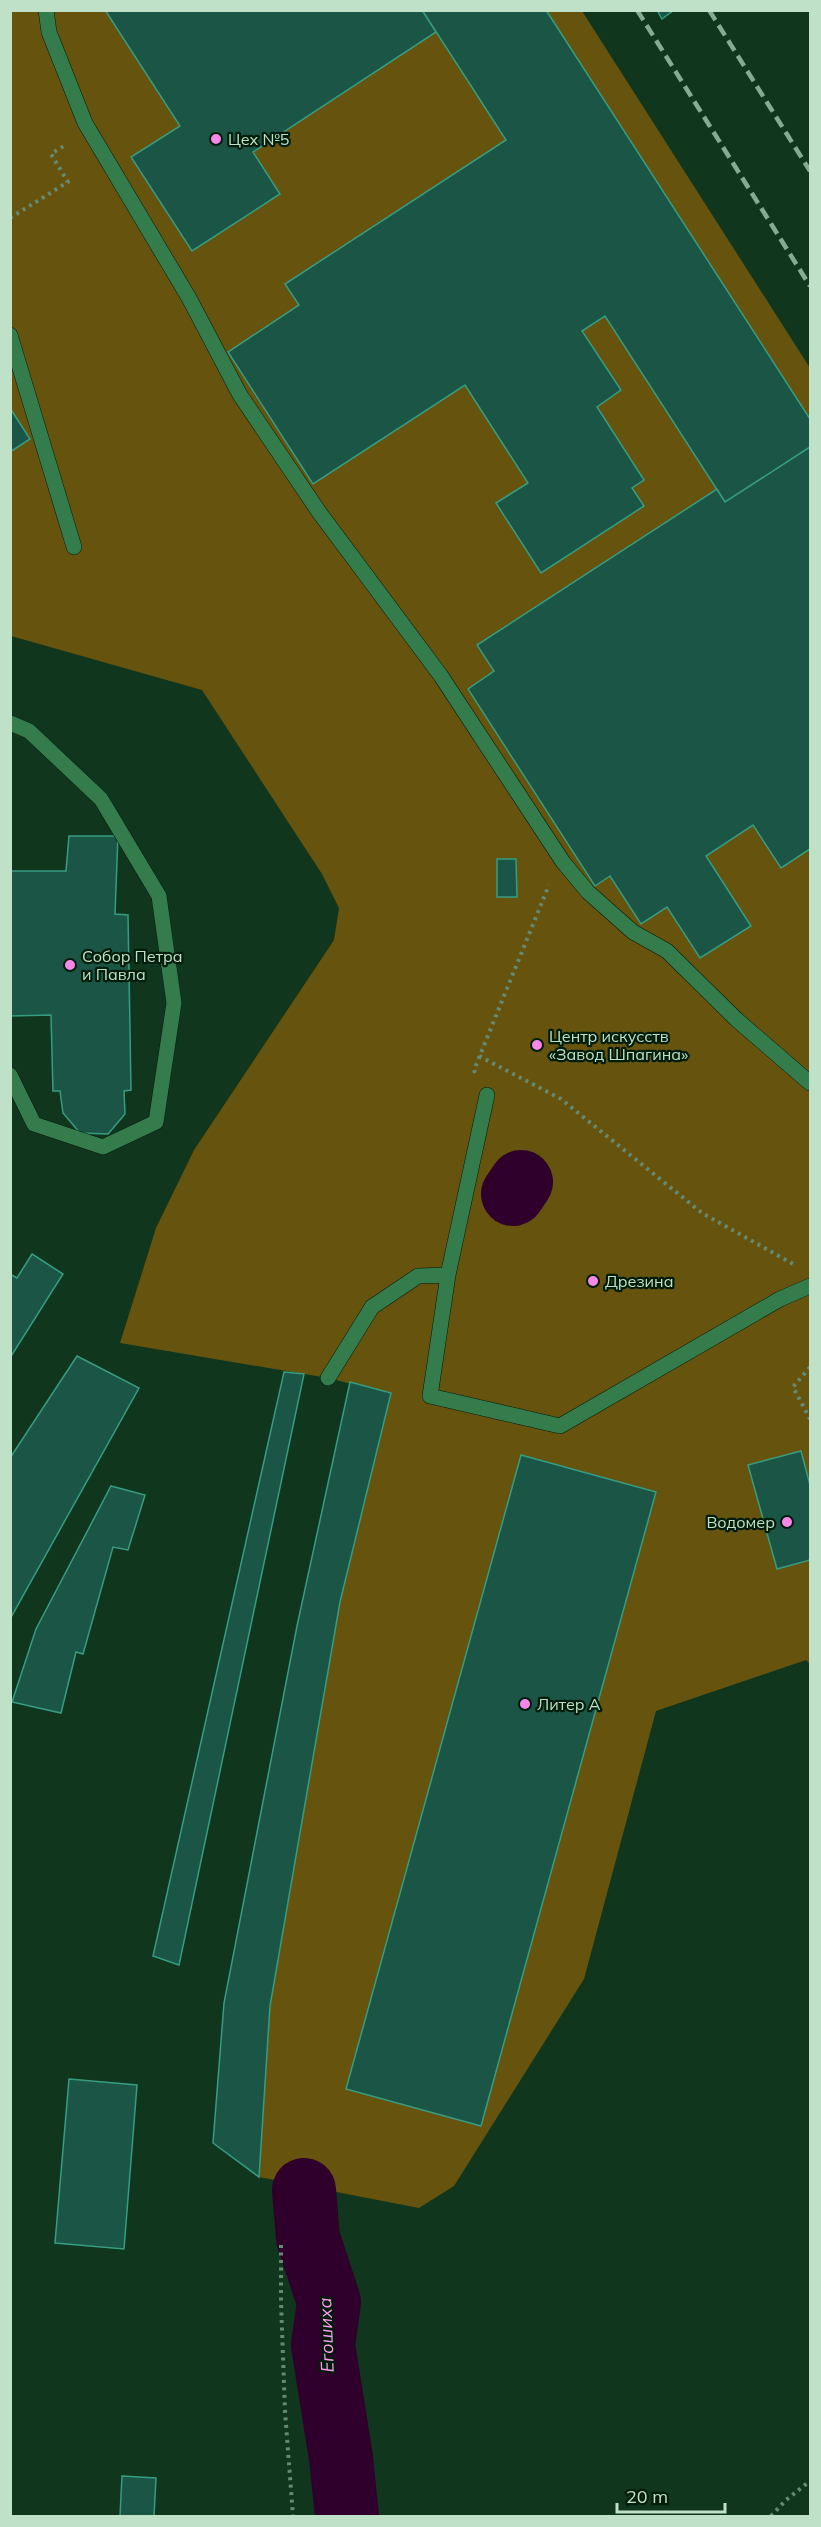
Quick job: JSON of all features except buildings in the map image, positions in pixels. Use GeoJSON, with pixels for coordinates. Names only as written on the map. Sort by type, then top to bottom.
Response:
{"type":"FeatureCollection","features":[{"type":"Feature","properties":{"kind":"lane"},"geometry":{"type":"LineString","coordinates":[[46,10],[49,32],[85,123],[189,298],[240,394],[319,512],[447,685],[563,862],[588,892],[633,932],[667,951],[736,1019],[810,1083]]}},
{"type":"Feature","properties":{"kind":"lane"},"geometry":{"type":"LineString","coordinates":[[10,335],[74,547]]}},
{"type":"Feature","properties":{"kind":"lane"},"geometry":{"type":"LineString","coordinates":[[10,723],[29,730],[101,800],[159,896],[174,1003],[156,1122],[103,1147],[34,1125],[10,1075]]}},
{"type":"Feature","properties":{"kind":"lane"},"geometry":{"type":"LineString","coordinates":[[487,1095],[448,1275],[430,1396],[560,1426],[780,1299],[810,1286]]}},
{"type":"Feature","properties":{"kind":"lane"},"geometry":{"type":"LineString","coordinates":[[328,1378],[372,1306],[418,1276],[448,1275]]}},
{"type":"Feature","properties":{"kind":"path"},"geometry":{"type":"LineString","coordinates":[[10,218],[68,182],[51,154]]}},
{"type":"Feature","properties":{"kind":"path"},"geometry":{"type":"LineString","coordinates":[[487,1095],[474,1070],[514,976],[548,886],[563,862]]}},
{"type":"Feature","properties":{"kind":"path"},"geometry":{"type":"LineString","coordinates":[[479,1056],[561,1099],[702,1213],[797,1266],[804,1267]]}},
{"type":"Feature","properties":{"kind":"path"},"geometry":{"type":"LineString","coordinates":[[810,1367],[793,1387],[810,1419]]}},
{"type":"Feature","properties":{"kind":"path"},"geometry":{"type":"LineString","coordinates":[[281,2245],[285,2410],[293,2517]]}},
{"type":"Feature","properties":{"kind":"path"},"geometry":{"type":"LineString","coordinates":[[771,2517],[786,2500],[810,2481]]}},
{"type":"Feature","properties":{"kind":"shaded area","name":"Центр искусств «Завод Шпагина»"},"geometry":{"type":"Polygon","coordinates":[[[10,11],[582,11],[810,368],[810,1664],[806,1660],[656,1711],[584,1979],[454,2186],[419,2208],[259,2177],[270,2006],[340,1602],[391,1394],[328,1378],[120,1343],[156,1228],[194,1150],[334,940],[339,908],[322,874],[202,690],[11,636],[10,11]]]}},
{"type":"Feature","properties":{"kind":"waterway","name":"Егошиха"},"geometry":{"type":"LineString","coordinates":[[513,1194],[521,1182]]}},
{"type":"Feature","properties":{"kind":"waterway","name":"Егошиха"},"geometry":{"type":"LineString","coordinates":[[304,2190],[308,2238],[329,2302],[323,2345],[341,2458],[347,2516]]}},
{"type":"Feature","properties":{"kind":"railway"},"geometry":{"type":"LineString","coordinates":[[637,10],[810,286]]}},
{"type":"Feature","properties":{"kind":"railway"},"geometry":{"type":"LineString","coordinates":[[709,10],[810,171]]}},
{"type":"Feature","properties":{"kind":"place","name":"Цех №5"},"geometry":{"type":"Point","coordinates":[216,139]}},
{"type":"Feature","properties":{"kind":"place","name":"Собор Петра и Павла"},"geometry":{"type":"Point","coordinates":[70,965]}},
{"type":"Feature","properties":{"kind":"place","name":"Центр искусств «Завод Шпагина»"},"geometry":{"type":"Point","coordinates":[537,1045]}},
{"type":"Feature","properties":{"kind":"place","name":"Дрезина"},"geometry":{"type":"Point","coordinates":[593,1281]}},
{"type":"Feature","properties":{"kind":"place","name":"Водомер"},"geometry":{"type":"Point","coordinates":[787,1522]}},
{"type":"Feature","properties":{"kind":"place","name":"Литер А"},"geometry":{"type":"Point","coordinates":[525,1704]}}]}
